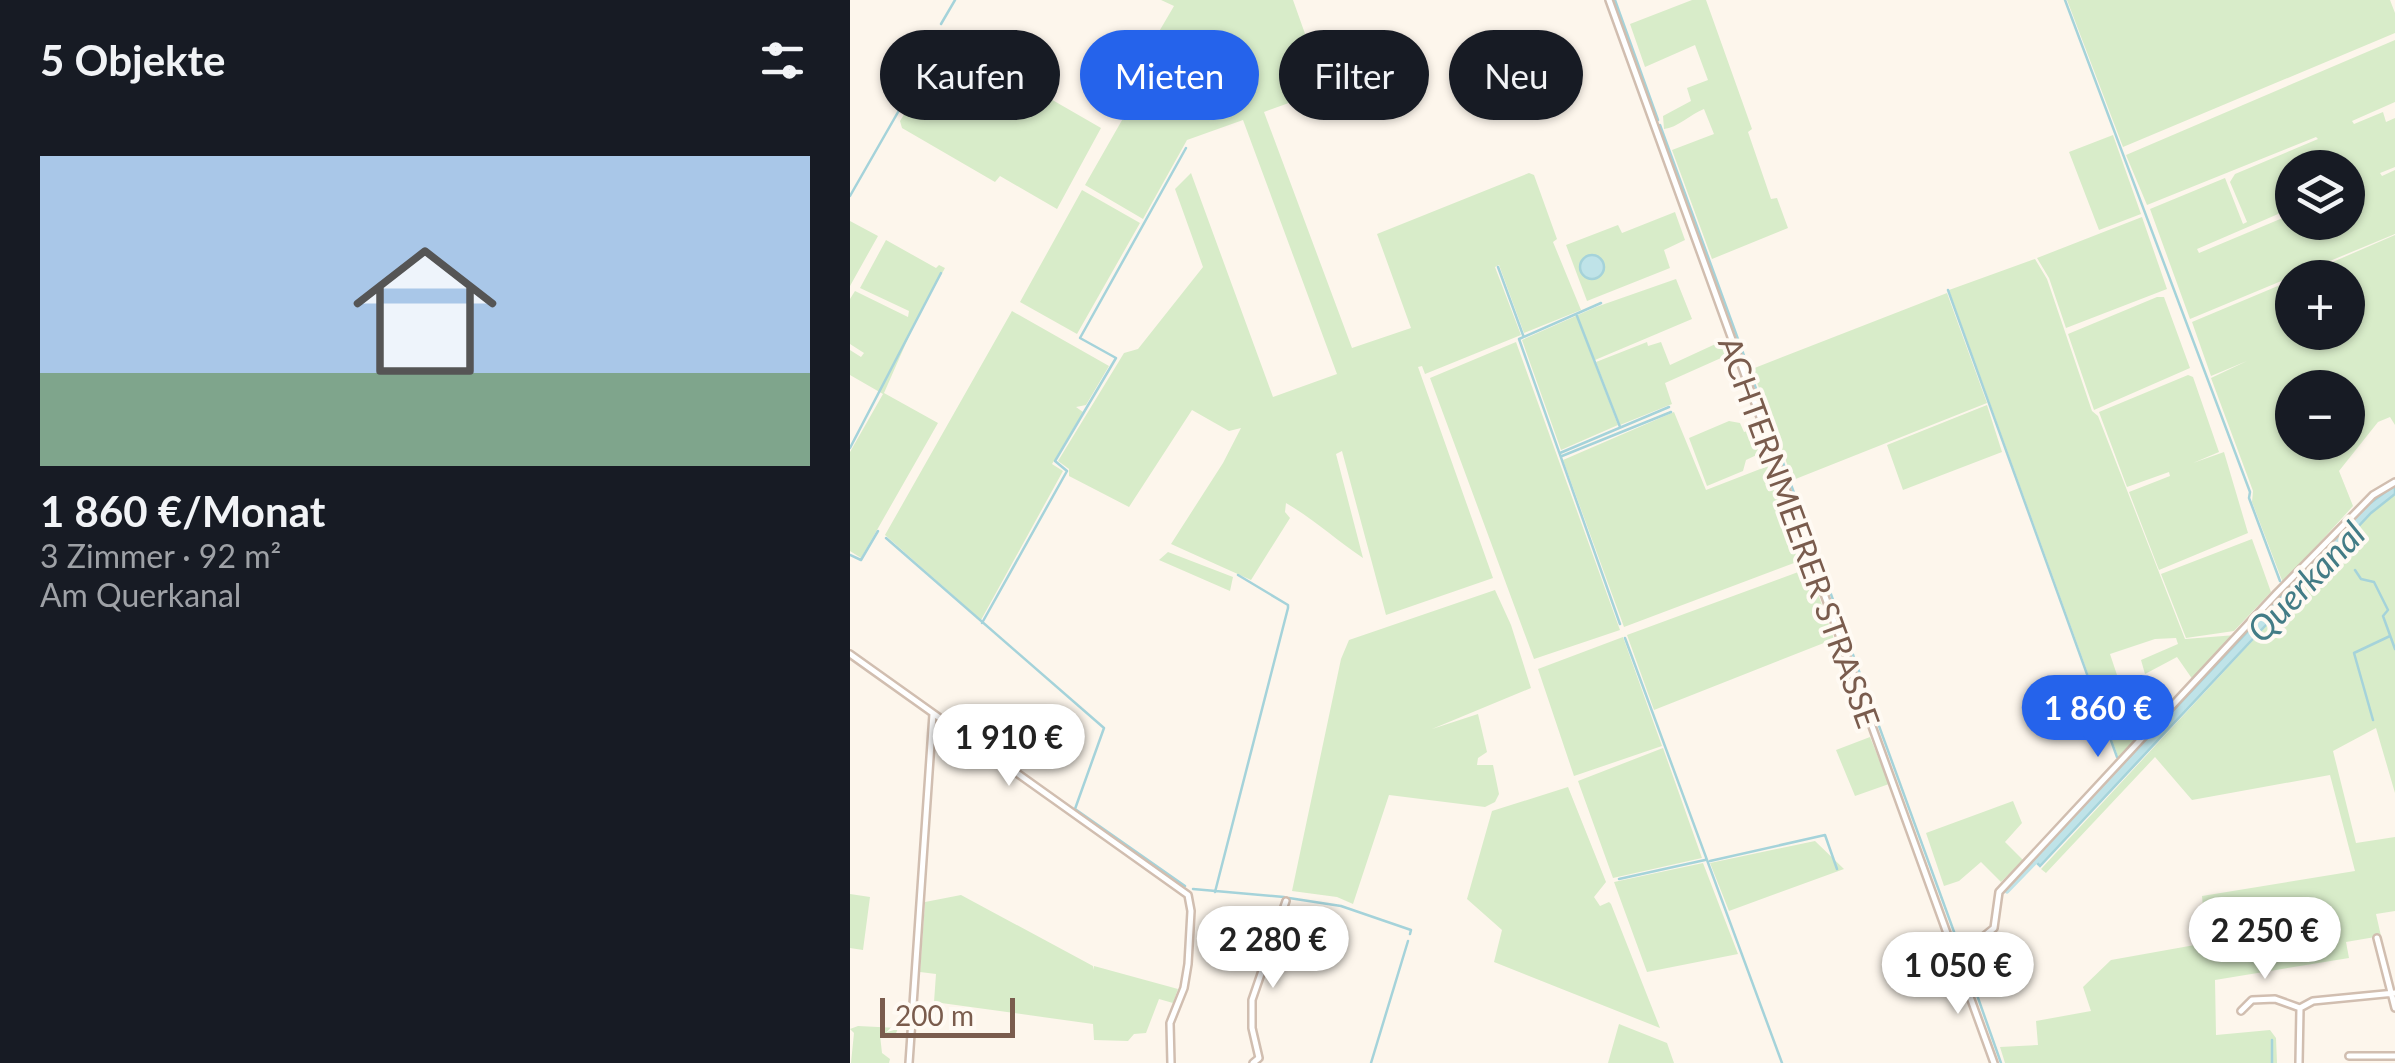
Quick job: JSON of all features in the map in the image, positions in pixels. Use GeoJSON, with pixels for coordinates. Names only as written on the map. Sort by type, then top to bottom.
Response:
{"type":"FeatureCollection","features":[{"type":"Feature","properties":{"kind":"street","name":"ACHTERNMEERER STRASSE"},"geometry":{"type":"LineString","coordinates":[[1609,0],[1994,1063]]}},
{"type":"Feature","properties":{"kind":"street"},"geometry":{"type":"LineString","coordinates":[[1956,959],[1994,928],[1999,892],[2277,593],[2373,495],[2395,482]]}},
{"type":"Feature","properties":{"kind":"street"},"geometry":{"type":"LineString","coordinates":[[850,654],[1188,895],[1188,964],[1184,988],[1170,1023],[1171,1063]]}},
{"type":"Feature","properties":{"kind":"street"},"geometry":{"type":"LineString","coordinates":[[909,1063],[934,714]]}},
{"type":"Feature","properties":{"kind":"street"},"geometry":{"type":"LineString","coordinates":[[1266,1063],[1256,1061],[1252,1000],[1286,901]]}},
{"type":"Feature","properties":{"kind":"street"},"geometry":{"type":"LineString","coordinates":[[2377,938],[2395,1008]]}},
{"type":"Feature","properties":{"kind":"street"},"geometry":{"type":"LineString","coordinates":[[2241,1011],[2252,1000],[2276,999],[2300,1008],[2313,1001],[2393,993]]}},
{"type":"Feature","properties":{"kind":"street"},"geometry":{"type":"LineString","coordinates":[[2298,1063],[2300,1008]]}},
{"type":"Feature","properties":{"kind":"street"},"geometry":{"type":"LineString","coordinates":[[2349,1056],[2395,1056]]}},
{"type":"Feature","properties":{"kind":"green space"},"geometry":{"type":"Polygon","coordinates":[[[1161,0],[1293,0],[1304,30],[1279,30],[1279,107],[1264,112],[1352,348],[1411,328],[1377,234],[1529,173],[1534,175],[1557,239],[1553,242],[1581,310],[1524,333],[1499,265],[1495,267],[1521,335],[1425,374],[1422,366],[1418,367],[1493,578],[1386,615],[1342,451],[1336,454],[1363,558],[1286,503],[1285,512],[1290,518],[1251,580],[1171,544],[1241,428],[1229,431],[1192,410],[1129,507],[1069,476],[1069,469],[1058,461],[1124,353],[1138,349],[1203,267],[1175,189],[1191,173],[1273,397],[1337,374],[1243,120],[1259,120],[1259,30],[1160,30],[1174,6],[1161,0]]]}},
{"type":"Feature","properties":{"kind":"green space"},"geometry":{"type":"Polygon","coordinates":[[[1692,0],[1706,0],[1752,129],[1748,132],[1771,199],[1777,198],[1788,228],[1712,259],[1672,150],[1714,134],[1704,109],[1664,129],[1663,116],[1691,101],[1687,88],[1708,80],[1695,45],[1645,67],[1630,24],[1692,0]]]}},
{"type":"Feature","properties":{"kind":"green space"},"geometry":{"type":"Polygon","coordinates":[[[2067,0],[2390,0],[2395,33],[2123,147],[2067,0]]]}},
{"type":"Feature","properties":{"kind":"green space"},"geometry":{"type":"Polygon","coordinates":[[[2395,40],[2395,102],[2352,121],[2354,124],[2383,112],[2386,122],[2395,118],[2395,167],[2380,173],[2382,176],[2395,170],[2395,234],[2332,260],[2275,260],[2275,284],[2190,319],[2150,209],[2225,178],[2243,224],[2247,222],[2230,182],[2235,174],[2275,157],[2275,215],[2197,249],[2199,253],[2275,221],[2275,240],[2365,240],[2365,150],[2292,150],[2316,137],[2275,150],[2275,153],[2147,205],[2126,155],[2395,40]]]}},
{"type":"Feature","properties":{"kind":"green space"},"geometry":{"type":"Polygon","coordinates":[[[1060,104],[1080,116],[1080,120],[1101,128],[1057,209],[1000,176],[995,182],[902,128],[900,121],[1060,120],[1060,104]]]}},
{"type":"Feature","properties":{"kind":"green space"},"geometry":{"type":"Polygon","coordinates":[[[1122,120],[1243,120],[1187,140],[1143,219],[1085,185],[1122,120]]]}},
{"type":"Feature","properties":{"kind":"green space"},"geometry":{"type":"Polygon","coordinates":[[[2113,135],[2141,214],[2099,230],[2069,152],[2113,135]]]}},
{"type":"Feature","properties":{"kind":"green space"},"geometry":{"type":"Polygon","coordinates":[[[1082,190],[1140,223],[1077,334],[1020,302],[1082,190]]]}},
{"type":"Feature","properties":{"kind":"green space"},"geometry":{"type":"Polygon","coordinates":[[[1675,212],[1685,240],[1664,250],[1670,268],[1587,301],[1566,245],[1618,225],[1622,233],[1675,212]]]}},
{"type":"Feature","properties":{"kind":"green space"},"geometry":{"type":"Polygon","coordinates":[[[2142,217],[2167,289],[2066,328],[2049,278],[2037,258],[2142,217]]]}},
{"type":"Feature","properties":{"kind":"green space"},"geometry":{"type":"Polygon","coordinates":[[[850,221],[878,236],[850,286],[850,221]]]}},
{"type":"Feature","properties":{"kind":"green space"},"geometry":{"type":"Polygon","coordinates":[[[2395,235],[2395,425],[2390,417],[2378,422],[2365,438],[2365,370],[2275,370],[2275,460],[2348,460],[2339,471],[2353,506],[2283,583],[2211,378],[2247,361],[2211,376],[2192,322],[2275,287],[2275,350],[2365,350],[2365,260],[2337,260],[2395,235]]]}},
{"type":"Feature","properties":{"kind":"green space"},"geometry":{"type":"Polygon","coordinates":[[[886,240],[936,268],[945,268],[917,318],[884,393],[938,423],[861,558],[850,551],[850,452],[883,394],[850,375],[850,350],[861,357],[864,353],[850,344],[850,299],[855,291],[908,317],[909,311],[860,288],[886,240]]]}},
{"type":"Feature","properties":{"kind":"green space"},"geometry":{"type":"Polygon","coordinates":[[[2035,259],[2047,279],[2092,411],[2098,416],[2185,639],[2236,635],[2193,680],[2177,657],[2145,674],[2141,660],[2178,644],[2176,638],[2155,639],[2110,654],[2117,675],[2097,683],[2105,704],[2121,713],[2128,731],[2155,713],[2159,719],[2119,759],[1949,290],[2035,259]]]}},
{"type":"Feature","properties":{"kind":"green space"},"geometry":{"type":"Polygon","coordinates":[[[1676,279],[1692,319],[1595,360],[1585,338],[1618,425],[1561,450],[1522,340],[1596,307],[1676,279]]]}},
{"type":"Feature","properties":{"kind":"green space"},"geometry":{"type":"Polygon","coordinates":[[[1947,293],[1987,403],[1793,480],[1752,369],[1947,293]]]}},
{"type":"Feature","properties":{"kind":"green space"},"geometry":{"type":"Polygon","coordinates":[[[2164,297],[2190,368],[2094,410],[2068,334],[2164,297]]]}},
{"type":"Feature","properties":{"kind":"green space"},"geometry":{"type":"Polygon","coordinates":[[[1012,311],[1109,366],[1086,405],[1076,407],[1083,412],[1052,464],[1063,471],[981,620],[885,535],[1012,311]]]}},
{"type":"Feature","properties":{"kind":"green space"},"geometry":{"type":"Polygon","coordinates":[[[1722,341],[1730,354],[1665,383],[1672,404],[1620,425],[1596,362],[1647,342],[1648,346],[1661,342],[1670,365],[1722,341]]]}},
{"type":"Feature","properties":{"kind":"green space"},"geometry":{"type":"Polygon","coordinates":[[[1516,342],[1620,630],[1534,659],[1430,378],[1516,342]]]}},
{"type":"Feature","properties":{"kind":"green space"},"geometry":{"type":"Polygon","coordinates":[[[2188,375],[2193,377],[2219,452],[2193,463],[2224,452],[2248,533],[2159,570],[2129,492],[2170,476],[2169,472],[2127,487],[2099,412],[2188,375]]]}},
{"type":"Feature","properties":{"kind":"green space"},"geometry":{"type":"Polygon","coordinates":[[[1987,405],[2002,452],[1903,490],[1887,445],[1987,405]]]}},
{"type":"Feature","properties":{"kind":"green space"},"geometry":{"type":"Polygon","coordinates":[[[1674,412],[1706,490],[1768,466],[1802,560],[1624,627],[1563,460],[1674,412]]]}},
{"type":"Feature","properties":{"kind":"green space"},"geometry":{"type":"Polygon","coordinates":[[[1729,421],[1740,423],[1744,432],[1754,429],[1763,452],[1746,460],[1743,471],[1707,486],[1689,438],[1729,421]]]}},
{"type":"Feature","properties":{"kind":"green space"},"geometry":{"type":"Polygon","coordinates":[[[2395,494],[2395,793],[2376,728],[2333,751],[2356,843],[2395,837],[2395,911],[2376,914],[2381,936],[2346,942],[2349,958],[2215,980],[2216,1035],[2270,1030],[2276,1038],[2277,1063],[2005,1063],[2000,1047],[2038,1045],[2036,1021],[2091,1011],[2083,987],[2111,960],[2206,943],[2202,896],[2355,871],[2330,775],[2192,800],[2155,757],[2046,873],[2041,869],[2371,513],[2395,494]]]}},
{"type":"Feature","properties":{"kind":"green space"},"geometry":{"type":"Polygon","coordinates":[[[2252,539],[2271,592],[2234,631],[2186,638],[2161,574],[2252,539]]]}},
{"type":"Feature","properties":{"kind":"green space"},"geometry":{"type":"Polygon","coordinates":[[[1168,552],[1233,577],[1230,591],[1159,560],[1168,552]]]}},
{"type":"Feature","properties":{"kind":"green space"},"geometry":{"type":"Polygon","coordinates":[[[1809,568],[1834,639],[1654,710],[1627,635],[1809,568]]]}},
{"type":"Feature","properties":{"kind":"green space"},"geometry":{"type":"Polygon","coordinates":[[[1495,590],[1531,688],[1432,729],[1478,714],[1487,752],[1478,758],[1477,765],[1493,765],[1499,794],[1495,802],[1485,807],[1389,795],[1353,904],[1337,897],[1292,891],[1341,659],[1349,640],[1495,590]]]}},
{"type":"Feature","properties":{"kind":"green space"},"geometry":{"type":"Polygon","coordinates":[[[1623,637],[1662,746],[1574,776],[1538,669],[1623,637]]]}},
{"type":"Feature","properties":{"kind":"green space"},"geometry":{"type":"Polygon","coordinates":[[[1870,737],[1889,784],[1855,796],[1836,750],[1870,737]]]}},
{"type":"Feature","properties":{"kind":"green space"},"geometry":{"type":"Polygon","coordinates":[[[1663,748],[1702,858],[1613,878],[1578,781],[1663,748]]]}},
{"type":"Feature","properties":{"kind":"green space"},"geometry":{"type":"Polygon","coordinates":[[[1568,787],[1606,882],[1594,897],[1600,906],[1611,904],[1660,1028],[1494,962],[1502,930],[1467,899],[1492,811],[1568,787]]]}},
{"type":"Feature","properties":{"kind":"green space"},"geometry":{"type":"Polygon","coordinates":[[[2013,801],[2022,823],[2005,842],[2023,860],[2001,882],[1981,862],[1959,881],[1944,886],[1926,833],[2013,801]]]}},
{"type":"Feature","properties":{"kind":"green space"},"geometry":{"type":"Polygon","coordinates":[[[1815,841],[1844,869],[1729,911],[1710,863],[1815,841]]]}},
{"type":"Feature","properties":{"kind":"green space"},"geometry":{"type":"Polygon","coordinates":[[[1703,863],[1738,954],[1647,972],[1614,882],[1703,863]]]}},
{"type":"Feature","properties":{"kind":"green space"},"geometry":{"type":"Polygon","coordinates":[[[850,894],[870,897],[863,950],[850,948],[850,894]]]}},
{"type":"Feature","properties":{"kind":"green space"},"geometry":{"type":"Polygon","coordinates":[[[961,895],[1093,966],[1093,970],[1094,966],[1178,989],[1173,1003],[1159,999],[1146,1033],[1134,1034],[1128,1041],[1094,1040],[1093,1024],[934,1002],[936,974],[920,972],[925,902],[961,895]]]}},
{"type":"Feature","properties":{"kind":"green space"},"geometry":{"type":"Polygon","coordinates":[[[1940,938],[1948,960],[1925,969],[1917,946],[1940,938]]]}},
{"type":"Feature","properties":{"kind":"green space"},"geometry":{"type":"Polygon","coordinates":[[[1619,1024],[1667,1043],[1674,1063],[1608,1063],[1619,1024]]]}},
{"type":"Feature","properties":{"kind":"green space"},"geometry":{"type":"Polygon","coordinates":[[[898,1028],[895,1036],[880,1035],[882,1053],[890,1059],[889,1063],[851,1063],[854,1033],[850,1029],[898,1028]]]}},
{"type":"Feature","properties":{"kind":"water"},"geometry":{"type":"Polygon","coordinates":[[[1592,255],[1601,258],[1601,276],[1592,279],[1583,276],[1580,267],[1583,258],[1592,255]]]}},
{"type":"Feature","properties":{"kind":"water"},"geometry":{"type":"Polygon","coordinates":[[[2395,485],[2395,494],[2371,513],[2040,866],[2033,859],[2365,507],[2395,485]]]}},
{"type":"Feature","properties":{"kind":"waterway"},"geometry":{"type":"LineString","coordinates":[[941,24],[955,0]]}},
{"type":"Feature","properties":{"kind":"waterway"},"geometry":{"type":"LineString","coordinates":[[1615,0],[1658,120]]}},
{"type":"Feature","properties":{"kind":"waterway"},"geometry":{"type":"LineString","coordinates":[[2065,0],[2280,581]]}},
{"type":"Feature","properties":{"kind":"waterway"},"geometry":{"type":"LineString","coordinates":[[850,196],[893,120]]}},
{"type":"Feature","properties":{"kind":"waterway"},"geometry":{"type":"LineString","coordinates":[[1660,125],[1961,951]]}},
{"type":"Feature","properties":{"kind":"waterway"},"geometry":{"type":"LineString","coordinates":[[982,623],[1067,471],[1055,461],[1116,358],[1080,338],[1186,148]]}},
{"type":"Feature","properties":{"kind":"waterway"},"geometry":{"type":"LineString","coordinates":[[1498,267],[1523,335]]}},
{"type":"Feature","properties":{"kind":"waterway"},"geometry":{"type":"LineString","coordinates":[[850,448],[941,273]]}},
{"type":"Feature","properties":{"kind":"waterway"},"geometry":{"type":"LineString","coordinates":[[1948,290],[2117,757]]}},
{"type":"Feature","properties":{"kind":"waterway"},"geometry":{"type":"LineString","coordinates":[[1601,303],[1519,339],[1620,624]]}},
{"type":"Feature","properties":{"kind":"waterway"},"geometry":{"type":"LineString","coordinates":[[1577,316],[1620,427]]}},
{"type":"Feature","properties":{"kind":"waterway"},"geometry":{"type":"LineString","coordinates":[[1560,453],[1669,407]]}},
{"type":"Feature","properties":{"kind":"waterway"},"geometry":{"type":"LineString","coordinates":[[1562,456],[1671,412]]}},
{"type":"Feature","properties":{"kind":"waterway"},"geometry":{"type":"LineString","coordinates":[[850,555],[861,560],[878,531]]}},
{"type":"Feature","properties":{"kind":"waterway"},"geometry":{"type":"LineString","coordinates":[[886,538],[1104,728],[1075,809],[1185,886]]}},
{"type":"Feature","properties":{"kind":"waterway"},"geometry":{"type":"LineString","coordinates":[[2355,570],[2361,579],[2374,582],[2388,610],[2383,616],[2395,649]]}},
{"type":"Feature","properties":{"kind":"waterway"},"geometry":{"type":"LineString","coordinates":[[1215,892],[1288,608],[1238,575]]}},
{"type":"Feature","properties":{"kind":"waterway"},"geometry":{"type":"LineString","coordinates":[[2373,720],[2354,653],[2390,636]]}},
{"type":"Feature","properties":{"kind":"waterway"},"geometry":{"type":"LineString","coordinates":[[1625,638],[1782,1063]]}},
{"type":"Feature","properties":{"kind":"waterway"},"geometry":{"type":"LineString","coordinates":[[1710,861],[1825,835],[1837,869]]}},
{"type":"Feature","properties":{"kind":"waterway","name":"Querkanal"},"geometry":{"type":"LineString","coordinates":[[2007,891],[2040,857]]}},
{"type":"Feature","properties":{"kind":"waterway"},"geometry":{"type":"LineString","coordinates":[[1619,879],[1705,860]]}},
{"type":"Feature","properties":{"kind":"waterway"},"geometry":{"type":"LineString","coordinates":[[1193,889],[1284,897]]}},
{"type":"Feature","properties":{"kind":"waterway"},"geometry":{"type":"LineString","coordinates":[[1289,898],[1341,906],[1411,930],[1410,934]]}},
{"type":"Feature","properties":{"kind":"waterway"},"geometry":{"type":"LineString","coordinates":[[1371,1063],[1408,941]]}},
{"type":"Feature","properties":{"kind":"waterway"},"geometry":{"type":"LineString","coordinates":[[1965,961],[2001,1063]]}},
{"type":"Feature","properties":{"kind":"waterway"},"geometry":{"type":"LineString","coordinates":[[2272,1040],[2272,1063]]}}]}
